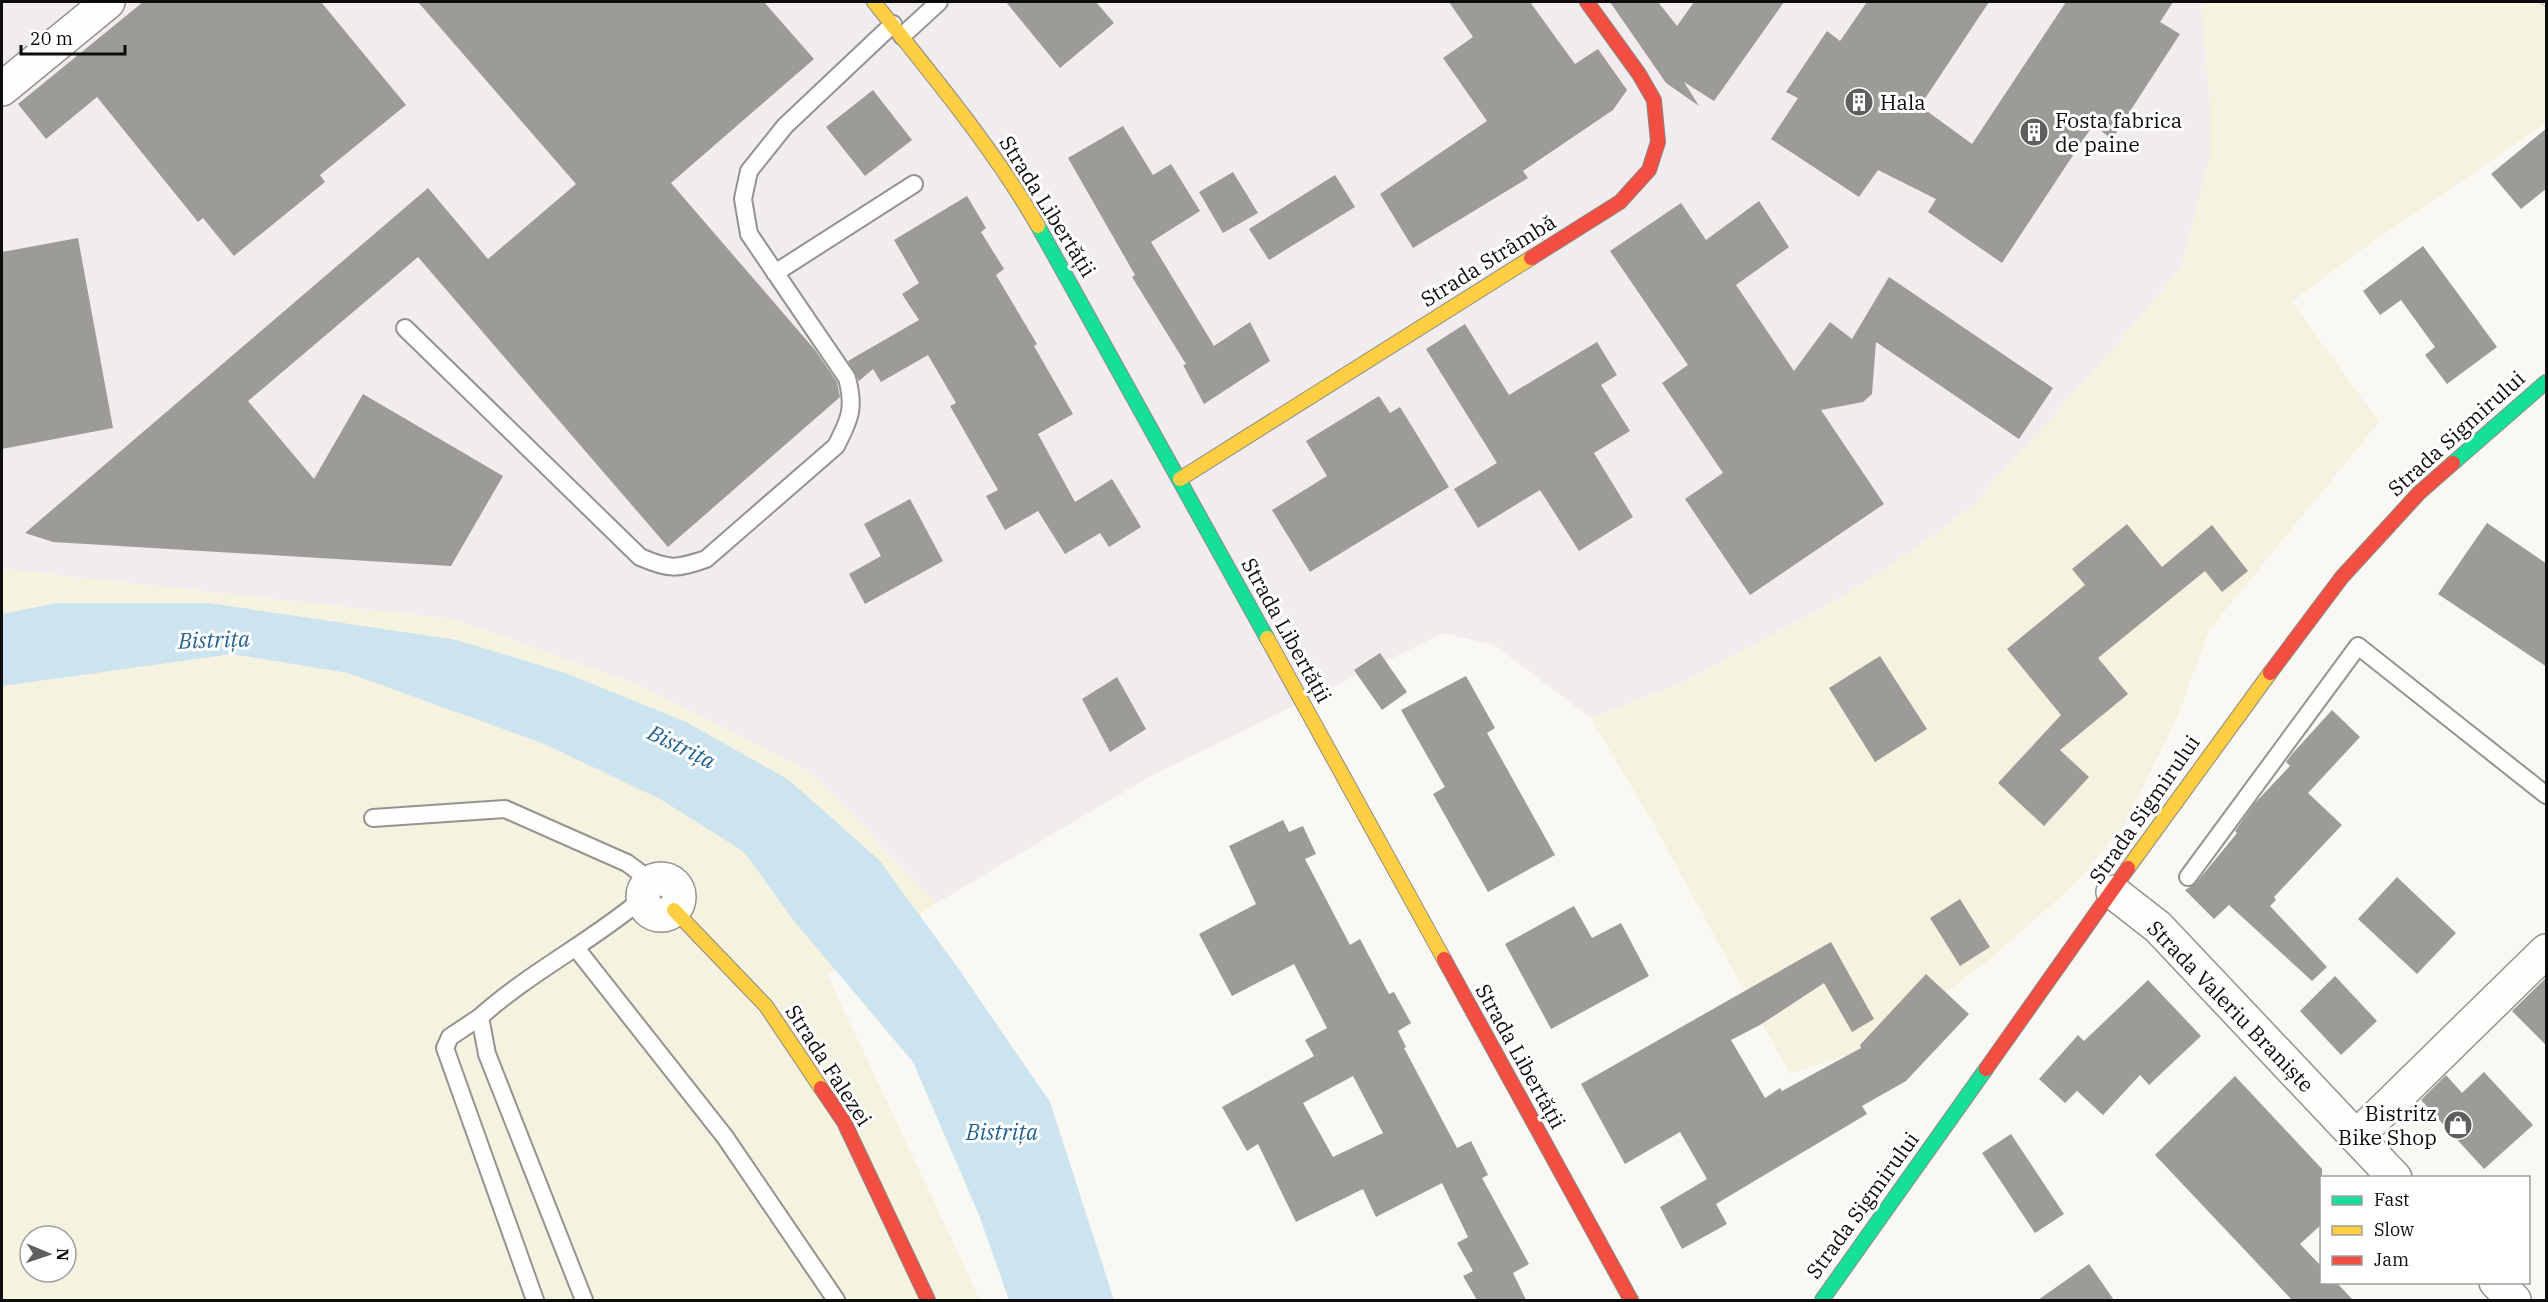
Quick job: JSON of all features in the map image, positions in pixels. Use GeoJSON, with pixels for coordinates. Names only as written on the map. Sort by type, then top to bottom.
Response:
{"type":"FeatureCollection","features":[{"type":"Feature","properties":{"kind":"main road","name":"Strada Libertății"},"geometry":{"type":"LineString","coordinates":[[873,2],[898,30],[1020,194],[1180,478],[1631,1300]]}},
{"type":"Feature","properties":{"kind":"main road","name":"Strada Strâmbă"},"geometry":{"type":"LineString","coordinates":[[1180,478],[1620,202],[1649,170],[1658,142],[1654,100],[1639,74],[1587,2]]}},
{"type":"Feature","properties":{"kind":"main road","name":"Strada Sigmirului"},"geometry":{"type":"LineString","coordinates":[[1822,1300],[2264,679],[2342,577],[2419,493],[2547,382]]}},
{"type":"Feature","properties":{"kind":"main road","name":"Strada Falezei"},"geometry":{"type":"LineString","coordinates":[[654,900],[766,1006],[844,1122],[928,1300]]}},
{"type":"Feature","properties":{"kind":"street"},"geometry":{"type":"LineString","coordinates":[[2,89],[108,2]]}},
{"type":"Feature","properties":{"kind":"street","name":"Strada Valeriu Braniște"},"geometry":{"type":"LineString","coordinates":[[2113,892],[2158,927],[2393,1176]]}},
{"type":"Feature","properties":{"kind":"street"},"geometry":{"type":"LineString","coordinates":[[2356,1137],[2547,951]]}},
{"type":"Feature","properties":{"kind":"street"},"geometry":{"type":"LineString","coordinates":[[2498,1284],[2514,1300]]}},
{"type":"Feature","properties":{"kind":"lane"},"geometry":{"type":"LineString","coordinates":[[405,328],[640,557],[664,568],[689,564],[706,558],[836,446],[848,422],[852,403],[847,378],[749,234],[743,199],[749,171],[785,126],[898,30],[939,2]]}},
{"type":"Feature","properties":{"kind":"lane"},"geometry":{"type":"LineString","coordinates":[[775,273],[914,184]]}},
{"type":"Feature","properties":{"kind":"lane"},"geometry":{"type":"LineString","coordinates":[[2188,877],[2358,646],[2547,795]]}},
{"type":"Feature","properties":{"kind":"lane"},"geometry":{"type":"LineString","coordinates":[[373,818],[505,809],[627,863],[654,900],[506,993],[480,1017],[450,1037],[445,1048],[535,1300]]}},
{"type":"Feature","properties":{"kind":"lane"},"geometry":{"type":"LineString","coordinates":[[576,948],[725,1137],[836,1300]]}},
{"type":"Feature","properties":{"kind":"lane"},"geometry":{"type":"LineString","coordinates":[[480,1017],[487,1054],[584,1300]]}},
{"type":"Feature","properties":{"kind":"shaded area"},"geometry":{"type":"Polygon","coordinates":[[[2,2],[2201,2],[2210,101],[2210,158],[2181,268],[2114,348],[1973,505],[1912,551],[1842,597],[1682,683],[1591,718],[1494,645],[1443,633],[1149,777],[937,903],[810,772],[639,685],[453,619],[2,569],[2,2]]]}},
{"type":"Feature","properties":{"kind":"shaded area"},"geometry":{"type":"Polygon","coordinates":[[[2201,2],[2546,2],[2546,123],[2348,259],[2292,302],[2379,422],[2209,630],[2179,713],[2124,825],[2075,884],[1986,962],[1874,1046],[1790,1074],[1653,823],[1591,718],[1682,683],[1842,597],[1912,551],[1973,505],[2114,348],[2181,268],[2210,158],[2210,101],[2201,2]]]}},
{"type":"Feature","properties":{"kind":"shaded area"},"geometry":{"type":"Polygon","coordinates":[[[2,569],[453,619],[639,685],[810,772],[937,903],[827,974],[980,1300],[2,1300],[2,569]]]}},
{"type":"Feature","properties":{"kind":"water","name":"Bistrița"},"geometry":{"type":"Polygon","coordinates":[[[57,603],[209,603],[457,640],[568,674],[686,722],[789,780],[879,860],[958,968],[1050,1102],[1114,1300],[1009,1300],[979,1215],[913,1062],[794,921],[744,852],[660,799],[542,743],[348,673],[232,654],[2,686],[2,614],[57,603]]]}},
{"type":"Feature","properties":{"kind":"building"},"geometry":{"type":"Polygon","coordinates":[[[143,2],[321,2],[406,105],[320,175],[325,182],[234,256],[203,218],[198,222],[97,97],[46,139],[18,104],[143,2]]]}},
{"type":"Feature","properties":{"kind":"building"},"geometry":{"type":"Polygon","coordinates":[[[418,2],[764,2],[814,59],[671,183],[815,350],[837,382],[840,397],[668,547],[418,257],[248,401],[314,479],[363,394],[503,476],[451,566],[53,542],[25,533],[428,188],[488,259],[576,184],[418,2]]]}},
{"type":"Feature","properties":{"kind":"building"},"geometry":{"type":"Polygon","coordinates":[[[1006,2],[1096,2],[1114,23],[1060,68],[1006,2]]]}},
{"type":"Feature","properties":{"kind":"building"},"geometry":{"type":"Polygon","coordinates":[[[1449,2],[1530,2],[1575,64],[1598,49],[1627,90],[1613,110],[1523,171],[1528,178],[1413,248],[1380,194],[1487,121],[1443,58],[1473,37],[1449,2]]]}},
{"type":"Feature","properties":{"kind":"building"},"geometry":{"type":"Polygon","coordinates":[[[1610,2],[1658,2],[1677,26],[1694,2],[1784,2],[1714,101],[1684,82],[1699,106],[1666,83],[1610,2]]]}},
{"type":"Feature","properties":{"kind":"building"},"geometry":{"type":"Polygon","coordinates":[[[1867,2],[1989,2],[1920,106],[1972,144],[2066,2],[2173,2],[2160,22],[2180,34],[2112,139],[2093,125],[2002,263],[1928,212],[1936,199],[1878,170],[1859,197],[1771,139],[1798,98],[1786,92],[1827,31],[1840,41],[1867,2]]]}},
{"type":"Feature","properties":{"kind":"building"},"geometry":{"type":"Polygon","coordinates":[[[873,90],[912,140],[865,176],[826,127],[873,90]]]}},
{"type":"Feature","properties":{"kind":"building"},"geometry":{"type":"Polygon","coordinates":[[[1123,126],[1153,175],[1171,164],[1200,211],[1151,242],[1214,346],[1250,322],[1270,361],[1204,404],[1183,365],[1186,364],[1132,277],[1135,275],[1068,158],[1123,126]]]}},
{"type":"Feature","properties":{"kind":"building"},"geometry":{"type":"Polygon","coordinates":[[[2547,128],[2547,188],[2521,209],[2491,174],[2547,128]]]}},
{"type":"Feature","properties":{"kind":"building"},"geometry":{"type":"Polygon","coordinates":[[[1233,172],[1258,213],[1223,233],[1199,192],[1233,172]]]}},
{"type":"Feature","properties":{"kind":"building"},"geometry":{"type":"Polygon","coordinates":[[[1335,175],[1355,207],[1269,260],[1249,229],[1335,175]]]}},
{"type":"Feature","properties":{"kind":"building"},"geometry":{"type":"Polygon","coordinates":[[[967,196],[986,228],[981,232],[1004,269],[996,275],[1037,344],[1034,346],[1073,414],[1038,434],[1075,502],[1112,479],[1141,527],[1109,547],[1100,533],[1065,554],[1038,511],[1005,530],[986,496],[998,490],[950,406],[956,403],[928,355],[881,382],[873,369],[859,381],[848,361],[919,320],[902,294],[919,283],[894,240],[967,196]]]}},
{"type":"Feature","properties":{"kind":"building"},"geometry":{"type":"Polygon","coordinates":[[[1759,201],[1789,247],[1736,285],[1794,371],[1830,322],[1852,339],[1889,277],[2053,388],[2019,439],[1876,342],[1872,394],[1863,402],[1821,410],[1884,504],[1750,595],[1685,499],[1723,473],[1662,383],[1688,365],[1610,251],[1681,203],[1706,240],[1759,201]]]}},
{"type":"Feature","properties":{"kind":"building"},"geometry":{"type":"Polygon","coordinates":[[[78,238],[113,428],[2,449],[2,252],[78,238]]]}},
{"type":"Feature","properties":{"kind":"building"},"geometry":{"type":"Polygon","coordinates":[[[2423,246],[2497,347],[2447,384],[2425,355],[2435,347],[2401,300],[2380,315],[2363,291],[2423,246]]]}},
{"type":"Feature","properties":{"kind":"building"},"geometry":{"type":"Polygon","coordinates":[[[1465,324],[1509,395],[1597,342],[1617,375],[1601,385],[1630,431],[1594,453],[1633,517],[1579,551],[1540,490],[1478,528],[1454,489],[1497,463],[1426,349],[1465,324]]]}},
{"type":"Feature","properties":{"kind":"building"},"geometry":{"type":"Polygon","coordinates":[[[1379,396],[1390,413],[1400,407],[1449,487],[1310,572],[1272,510],[1327,476],[1306,441],[1379,396]]]}},
{"type":"Feature","properties":{"kind":"building"},"geometry":{"type":"Polygon","coordinates":[[[910,499],[943,561],[865,604],[849,574],[881,556],[864,524],[910,499]]]}},
{"type":"Feature","properties":{"kind":"building"},"geometry":{"type":"Polygon","coordinates":[[[2487,523],[2547,564],[2547,667],[2438,594],[2487,523]]]}},
{"type":"Feature","properties":{"kind":"building"},"geometry":{"type":"Polygon","coordinates":[[[2127,524],[2162,567],[2212,525],[2248,571],[2222,592],[2205,571],[2098,658],[2128,694],[2060,750],[2089,777],[2044,826],[1998,783],[2061,715],[2007,649],[2085,585],[2072,569],[2127,524]]]}},
{"type":"Feature","properties":{"kind":"building"},"geometry":{"type":"Polygon","coordinates":[[[1380,653],[1407,692],[1382,710],[1354,670],[1380,653]]]}},
{"type":"Feature","properties":{"kind":"building"},"geometry":{"type":"Polygon","coordinates":[[[1880,656],[1927,729],[1875,762],[1829,688],[1880,656]]]}},
{"type":"Feature","properties":{"kind":"building"},"geometry":{"type":"Polygon","coordinates":[[[1466,676],[1495,728],[1487,733],[1555,855],[1488,892],[1433,794],[1445,787],[1401,710],[1466,676]]]}},
{"type":"Feature","properties":{"kind":"building"},"geometry":{"type":"Polygon","coordinates":[[[1117,677],[1146,729],[1110,752],[1082,699],[1117,677]]]}},
{"type":"Feature","properties":{"kind":"building"},"geometry":{"type":"Polygon","coordinates":[[[2332,710],[2360,737],[2308,793],[2342,825],[2274,897],[2276,900],[2270,906],[2327,967],[2312,981],[2229,905],[2214,919],[2185,890],[2196,883],[2237,833],[2235,831],[2254,804],[2290,766],[2286,762],[2292,754],[2332,710]]]}},
{"type":"Feature","properties":{"kind":"building"},"geometry":{"type":"Polygon","coordinates":[[[1283,820],[1289,832],[1303,826],[1316,854],[1305,859],[1350,945],[1360,939],[1389,994],[1394,992],[1411,1023],[1398,1031],[1406,1047],[1404,1048],[1457,1148],[1471,1141],[1488,1175],[1482,1178],[1529,1264],[1513,1273],[1526,1300],[1477,1300],[1463,1276],[1473,1271],[1457,1243],[1468,1237],[1442,1183],[1376,1217],[1363,1189],[1296,1222],[1258,1144],[1247,1151],[1222,1107],[1314,1056],[1305,1040],[1327,1028],[1294,964],[1232,996],[1199,934],[1256,904],[1229,846],[1283,820]],[[1353,1076],[1303,1103],[1333,1157],[1383,1133],[1353,1076]]]}},
{"type":"Feature","properties":{"kind":"building"},"geometry":{"type":"Polygon","coordinates":[[[2397,877],[2456,933],[2417,974],[2358,919],[2397,877]]]}},
{"type":"Feature","properties":{"kind":"building"},"geometry":{"type":"Polygon","coordinates":[[[1960,899],[1990,947],[1960,966],[1930,918],[1960,899]]]}},
{"type":"Feature","properties":{"kind":"building"},"geometry":{"type":"Polygon","coordinates":[[[1574,906],[1592,938],[1621,923],[1649,976],[1551,1029],[1505,944],[1574,906]]]}},
{"type":"Feature","properties":{"kind":"building"},"geometry":{"type":"Polygon","coordinates":[[[1831,942],[1874,1019],[1852,1032],[1824,983],[1760,1025],[1731,1040],[1765,1098],[1780,1088],[1782,1091],[1861,1048],[1860,1045],[1926,974],[1969,1014],[1906,1081],[1862,1106],[1867,1114],[1716,1204],[1727,1224],[1682,1249],[1660,1207],[1707,1179],[1680,1132],[1625,1164],[1581,1084],[1831,942]]]}},
{"type":"Feature","properties":{"kind":"building"},"geometry":{"type":"Polygon","coordinates":[[[2335,976],[2377,1021],[2341,1055],[2300,1011],[2335,976]]]}},
{"type":"Feature","properties":{"kind":"building"},"geometry":{"type":"Polygon","coordinates":[[[2547,977],[2547,1046],[2512,1011],[2547,977]]]}},
{"type":"Feature","properties":{"kind":"building"},"geometry":{"type":"Polygon","coordinates":[[[2148,980],[2201,1036],[2149,1085],[2140,1075],[2103,1115],[2077,1091],[2065,1103],[2039,1079],[2078,1035],[2084,1041],[2148,980]]]}},
{"type":"Feature","properties":{"kind":"building"},"geometry":{"type":"Polygon","coordinates":[[[2484,1072],[2533,1125],[2484,1169],[2421,1100],[2446,1075],[2462,1093],[2484,1072]]]}},
{"type":"Feature","properties":{"kind":"building"},"geometry":{"type":"Polygon","coordinates":[[[2235,1076],[2322,1169],[2320,1226],[2300,1244],[2320,1265],[2320,1284],[2338,1284],[2353,1300],[2292,1300],[2155,1155],[2235,1076]]]}},
{"type":"Feature","properties":{"kind":"building"},"geometry":{"type":"Polygon","coordinates":[[[2011,1134],[2064,1214],[2035,1233],[1982,1153],[2011,1134]]]}},
{"type":"Feature","properties":{"kind":"building"},"geometry":{"type":"Polygon","coordinates":[[[2089,1264],[2114,1300],[2038,1300],[2089,1264]]]}},
{"type":"Feature","properties":{"kind":"traffic: fast"},"geometry":{"type":"LineString","coordinates":[[1038,226],[1267,638]]}},
{"type":"Feature","properties":{"kind":"traffic: fast"},"geometry":{"type":"LineString","coordinates":[[2453,463],[2546,382]]}},
{"type":"Feature","properties":{"kind":"traffic: fast"},"geometry":{"type":"LineString","coordinates":[[1822,1300],[1986,1069]]}},
{"type":"Feature","properties":{"kind":"traffic: slow"},"geometry":{"type":"LineString","coordinates":[[874,2],[981,139],[1038,226]]}},
{"type":"Feature","properties":{"kind":"traffic: slow"},"geometry":{"type":"LineString","coordinates":[[1180,479],[1531,258]]}},
{"type":"Feature","properties":{"kind":"traffic: slow"},"geometry":{"type":"LineString","coordinates":[[1267,638],[1444,959]]}},
{"type":"Feature","properties":{"kind":"traffic: slow"},"geometry":{"type":"LineString","coordinates":[[2128,868],[2270,673]]}},
{"type":"Feature","properties":{"kind":"traffic: slow"},"geometry":{"type":"LineString","coordinates":[[674,910],[766,1006],[821,1088]]}},
{"type":"Feature","properties":{"kind":"traffic: jam"},"geometry":{"type":"LineString","coordinates":[[1531,258],[1620,202],[1649,170],[1658,142],[1654,100],[1639,74],[1587,2]]}},
{"type":"Feature","properties":{"kind":"traffic: jam"},"geometry":{"type":"LineString","coordinates":[[2270,673],[2342,577],[2419,493],[2453,463]]}},
{"type":"Feature","properties":{"kind":"traffic: jam"},"geometry":{"type":"LineString","coordinates":[[1986,1069],[2128,868]]}},
{"type":"Feature","properties":{"kind":"traffic: jam"},"geometry":{"type":"LineString","coordinates":[[1444,959],[1631,1300]]}},
{"type":"Feature","properties":{"kind":"traffic: jam"},"geometry":{"type":"LineString","coordinates":[[821,1088],[844,1122],[928,1300]]}},
{"type":"Feature","properties":{"kind":"place","name":"Hala"},"geometry":{"type":"Point","coordinates":[1859,102]}},
{"type":"Feature","properties":{"kind":"place","name":"Fosta fabrica de paine"},"geometry":{"type":"Point","coordinates":[2034,132]}},
{"type":"Feature","properties":{"kind":"place","name":"Bistritz Bike Shop"},"geometry":{"type":"Point","coordinates":[2458,1125]}}]}
